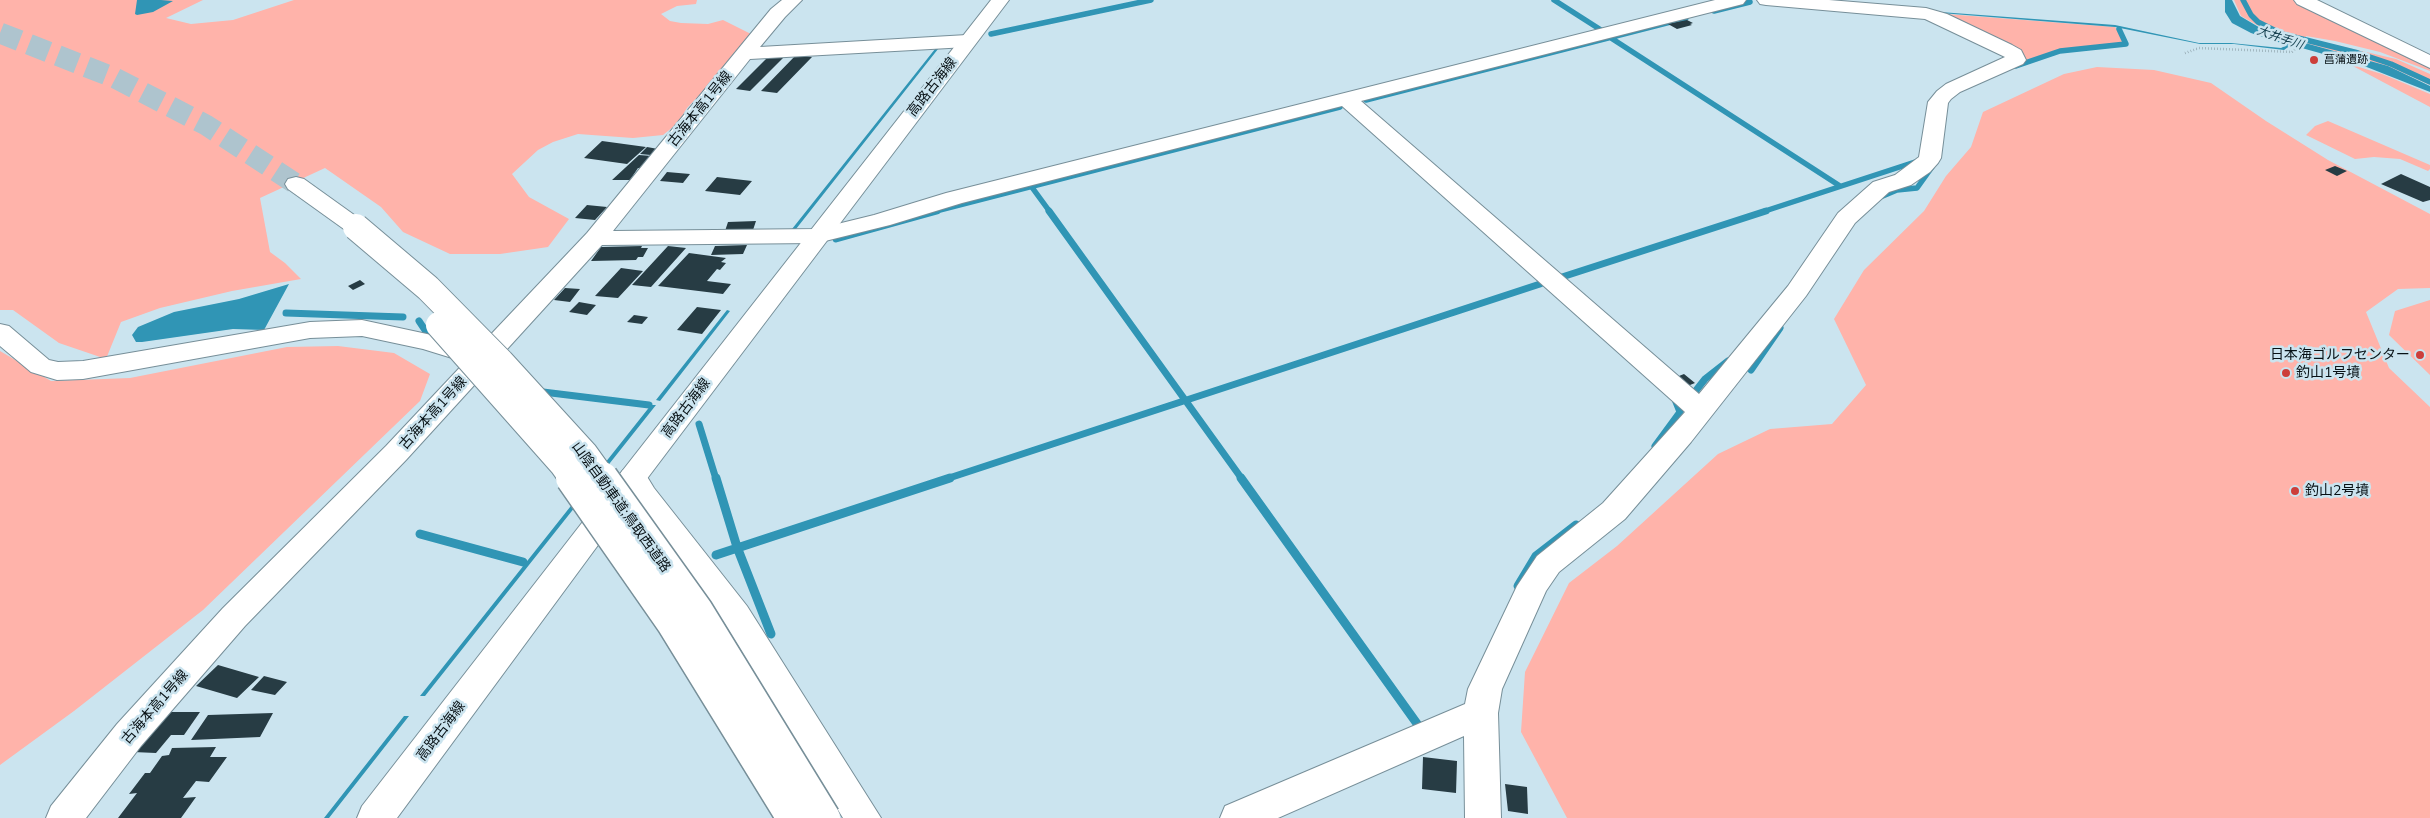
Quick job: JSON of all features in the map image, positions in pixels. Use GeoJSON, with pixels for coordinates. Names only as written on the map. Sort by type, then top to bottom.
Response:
{"type":"FeatureCollection","features":[{"type":"Feature","properties":{"kind":"main road","name":"古海本高1号線"},"geometry":{"type":"LineString","coordinates":[[64,818],[129,736],[234,617],[396,453],[595,238],[778,13],[793,0]]}},
{"type":"Feature","properties":{"kind":"main road","name":"高路古海線"},"geometry":{"type":"LineString","coordinates":[[375,818],[817,236],[1000,0]]}},
{"type":"Feature","properties":{"kind":"main road"},"geometry":{"type":"LineString","coordinates":[[595,238],[817,236],[882,220],[954,198],[1737,0]]}},
{"type":"Feature","properties":{"kind":"main road"},"geometry":{"type":"LineString","coordinates":[[1482,818],[1481,713],[1485,689],[1534,586],[1548,564],[1614,511],[1681,435],[1700,410],[1744,360],[1797,291],[1846,218],[1881,187],[1903,180],[1922,167],[1930,158],[1938,102],[1944,95],[1953,88],[2016,60],[2014,54],[2005,48],[1940,18],[1926,14],[1766,0]]}},
{"type":"Feature","properties":{"kind":"main road"},"geometry":{"type":"LineString","coordinates":[[2303,0],[2430,62]]}},
{"type":"Feature","properties":{"kind":"main road"},"geometry":{"type":"LineString","coordinates":[[745,54],[968,41]]}},
{"type":"Feature","properties":{"kind":"main road"},"geometry":{"type":"LineString","coordinates":[[1346,99],[1700,410]]}},
{"type":"Feature","properties":{"kind":"main road","name":"山陰自動車道;鳥取西道路"},"geometry":{"type":"LineString","coordinates":[[288,187],[428,288],[501,362],[585,454],[696,611],[824,818]]}},
{"type":"Feature","properties":{"kind":"main road","name":"山陰自動車道;鳥取西道路"},"geometry":{"type":"LineString","coordinates":[[348,231],[412,295],[563,465],[673,623],[793,818]]}},
{"type":"Feature","properties":{"kind":"main road"},"geometry":{"type":"LineString","coordinates":[[0,332],[40,366],[57,371],[84,370],[310,330],[362,328],[427,342],[482,358]]}},
{"type":"Feature","properties":{"kind":"main road"},"geometry":{"type":"LineString","coordinates":[[633,477],[644,495],[736,615],[863,818]]}},
{"type":"Feature","properties":{"kind":"main road"},"geometry":{"type":"LineString","coordinates":[[1238,818],[1481,713]]}},
{"type":"Feature","properties":{"kind":"path"},"geometry":{"type":"LineString","coordinates":[[2186,53],[2199,48],[2239,48],[2292,52],[2303,42]]}},
{"type":"Feature","properties":{"kind":"shaded area"},"geometry":{"type":"Polygon","coordinates":[[[0,0],[203,0],[166,18],[191,24],[233,20],[294,0],[697,0],[696,4],[677,6],[661,14],[670,21],[681,23],[708,24],[723,20],[751,34],[713,81],[687,108],[678,123],[663,135],[633,138],[578,134],[553,142],[538,150],[512,174],[529,197],[569,219],[548,247],[500,254],[450,254],[403,232],[381,207],[325,168],[260,198],[270,252],[285,263],[301,279],[232,291],[160,308],[121,322],[106,359],[59,343],[13,310],[0,310],[0,0]]]}},
{"type":"Feature","properties":{"kind":"shaded area"},"geometry":{"type":"Polygon","coordinates":[[[2234,0],[2298,0],[2430,65],[2430,71],[2380,52],[2335,41],[2306,36],[2306,38],[2396,59],[2430,74],[2430,85],[2388,66],[2281,36],[2262,28],[2241,16],[2234,0]]]}},
{"type":"Feature","properties":{"kind":"shaded area"},"geometry":{"type":"Polygon","coordinates":[[[1933,13],[2115,27],[2124,41],[2113,45],[2058,50],[2021,62],[1933,13]]]}},
{"type":"Feature","properties":{"kind":"shaded area"},"geometry":{"type":"Polygon","coordinates":[[[2349,64],[2382,74],[2430,94],[2430,107],[2349,64]]]}},
{"type":"Feature","properties":{"kind":"shaded area"},"geometry":{"type":"Polygon","coordinates":[[[2097,67],[2154,70],[2211,83],[2266,121],[2328,160],[2430,214],[2430,288],[2398,289],[2366,312],[2389,368],[2430,407],[2430,818],[1567,818],[1521,732],[1525,672],[1569,583],[1617,546],[1718,454],[1770,429],[1832,424],[1866,385],[1834,319],[1864,270],[1924,211],[1946,176],[1971,147],[1983,112],[2064,74],[2097,67]]]}},
{"type":"Feature","properties":{"kind":"shaded area"},"geometry":{"type":"Polygon","coordinates":[[[2328,121],[2430,165],[2430,169],[2428,171],[2400,159],[2374,157],[2355,159],[2306,135],[2315,126],[2328,121]]]}},
{"type":"Feature","properties":{"kind":"shaded area","name":"日本海ゴルフセンター"},"geometry":{"type":"Polygon","coordinates":[[[2430,300],[2430,375],[2389,335],[2395,311],[2430,300]]]}},
{"type":"Feature","properties":{"kind":"shaded area"},"geometry":{"type":"Polygon","coordinates":[[[338,346],[394,353],[430,374],[420,401],[203,610],[74,711],[0,765],[0,351],[51,381],[130,378],[287,347],[338,346]]]}},
{"type":"Feature","properties":{"kind":"water"},"geometry":{"type":"Polygon","coordinates":[[[137,0],[173,1],[153,12],[137,15],[135,14],[137,0]]]}},
{"type":"Feature","properties":{"kind":"water","name":"大井手川"},"geometry":{"type":"Polygon","coordinates":[[[1779,0],[2115,25],[2199,43],[2231,43],[2281,48],[2287,45],[2251,33],[2232,23],[2225,12],[2225,0],[2232,0],[2240,16],[2262,29],[2280,36],[2388,66],[2430,86],[2430,92],[2359,64],[2291,45],[2284,50],[2234,44],[2200,44],[2115,27],[1779,0]]]}},
{"type":"Feature","properties":{"kind":"water"},"geometry":{"type":"Polygon","coordinates":[[[939,44],[942,44],[796,229],[792,229],[939,44]]]}},
{"type":"Feature","properties":{"kind":"water"},"geometry":{"type":"Polygon","coordinates":[[[289,284],[264,330],[233,329],[142,342],[136,342],[132,335],[138,327],[174,312],[239,299],[289,284]]]}},
{"type":"Feature","properties":{"kind":"water"},"geometry":{"type":"Polygon","coordinates":[[[727,310],[730,311],[660,401],[656,400],[727,310]]]}},
{"type":"Feature","properties":{"kind":"water"},"geometry":{"type":"Polygon","coordinates":[[[651,405],[656,405],[425,696],[420,696],[651,405]]]}},
{"type":"Feature","properties":{"kind":"water"},"geometry":{"type":"Polygon","coordinates":[[[404,716],[409,716],[329,818],[324,818],[404,716]]]}},
{"type":"Feature","properties":{"kind":"building"},"geometry":{"type":"Polygon","coordinates":[[[1687,20],[1693,23],[1690,24],[1692,25],[1677,29],[1668,24],[1687,20]]]}},
{"type":"Feature","properties":{"kind":"building"},"geometry":{"type":"Polygon","coordinates":[[[796,55],[812,57],[777,93],[761,91],[796,55]]]}},
{"type":"Feature","properties":{"kind":"building"},"geometry":{"type":"Polygon","coordinates":[[[769,56],[783,58],[750,91],[736,89],[769,56]]]}},
{"type":"Feature","properties":{"kind":"building"},"geometry":{"type":"Polygon","coordinates":[[[602,141],[646,147],[627,164],[584,158],[602,141]]]}},
{"type":"Feature","properties":{"kind":"building"},"geometry":{"type":"Polygon","coordinates":[[[647,147],[658,149],[651,155],[640,154],[647,147]]]}},
{"type":"Feature","properties":{"kind":"building"},"geometry":{"type":"Polygon","coordinates":[[[639,155],[652,156],[642,168],[638,168],[630,180],[612,180],[639,155]]]}},
{"type":"Feature","properties":{"kind":"building"},"geometry":{"type":"Polygon","coordinates":[[[2335,166],[2347,171],[2337,176],[2325,170],[2335,166]]]}},
{"type":"Feature","properties":{"kind":"building"},"geometry":{"type":"Polygon","coordinates":[[[667,172],[690,174],[683,183],[660,181],[667,172]]]}},
{"type":"Feature","properties":{"kind":"building"},"geometry":{"type":"Polygon","coordinates":[[[2401,174],[2430,187],[2430,200],[2423,202],[2381,184],[2401,174]]]}},
{"type":"Feature","properties":{"kind":"building"},"geometry":{"type":"Polygon","coordinates":[[[717,177],[752,181],[740,195],[705,191],[717,177]]]}},
{"type":"Feature","properties":{"kind":"building"},"geometry":{"type":"Polygon","coordinates":[[[587,205],[607,207],[595,220],[575,218],[587,205]]]}},
{"type":"Feature","properties":{"kind":"building"},"geometry":{"type":"Polygon","coordinates":[[[756,221],[753,230],[725,231],[728,222],[756,221]]]}},
{"type":"Feature","properties":{"kind":"building"},"geometry":{"type":"Polygon","coordinates":[[[747,245],[743,254],[711,255],[715,246],[747,245]]]}},
{"type":"Feature","properties":{"kind":"building"},"geometry":{"type":"Polygon","coordinates":[[[642,246],[641,248],[648,248],[643,257],[638,257],[636,260],[591,261],[601,247],[642,246]]]}},
{"type":"Feature","properties":{"kind":"building"},"geometry":{"type":"Polygon","coordinates":[[[668,246],[686,248],[651,287],[632,285],[668,246]]]}},
{"type":"Feature","properties":{"kind":"building"},"geometry":{"type":"Polygon","coordinates":[[[689,253],[726,258],[721,262],[726,263],[720,270],[717,269],[707,281],[731,284],[723,294],[658,286],[689,253]]]}},
{"type":"Feature","properties":{"kind":"building"},"geometry":{"type":"Polygon","coordinates":[[[621,268],[643,271],[618,298],[595,296],[621,268]]]}},
{"type":"Feature","properties":{"kind":"building"},"geometry":{"type":"Polygon","coordinates":[[[360,280],[365,284],[353,290],[348,286],[360,280]]]}},
{"type":"Feature","properties":{"kind":"building"},"geometry":{"type":"Polygon","coordinates":[[[565,288],[580,289],[570,302],[554,300],[565,288]]]}},
{"type":"Feature","properties":{"kind":"building"},"geometry":{"type":"Polygon","coordinates":[[[579,302],[596,305],[587,315],[569,312],[579,302]]]}},
{"type":"Feature","properties":{"kind":"building"},"geometry":{"type":"Polygon","coordinates":[[[697,307],[721,310],[702,334],[677,330],[697,307]]]}},
{"type":"Feature","properties":{"kind":"building"},"geometry":{"type":"Polygon","coordinates":[[[634,315],[648,317],[642,324],[627,322],[634,315]]]}},
{"type":"Feature","properties":{"kind":"building"},"geometry":{"type":"Polygon","coordinates":[[[1684,374],[1695,383],[1685,387],[1674,378],[1684,374]]]}},
{"type":"Feature","properties":{"kind":"building"},"geometry":{"type":"Polygon","coordinates":[[[218,665],[259,677],[237,698],[196,686],[218,665]]]}},
{"type":"Feature","properties":{"kind":"building"},"geometry":{"type":"Polygon","coordinates":[[[264,676],[287,682],[275,695],[251,690],[264,676]]]}},
{"type":"Feature","properties":{"kind":"building"},"geometry":{"type":"Polygon","coordinates":[[[167,712],[200,712],[184,735],[171,735],[156,753],[133,752],[167,712]]]}},
{"type":"Feature","properties":{"kind":"building"},"geometry":{"type":"Polygon","coordinates":[[[273,713],[260,737],[191,740],[208,715],[273,713]]]}},
{"type":"Feature","properties":{"kind":"building"},"geometry":{"type":"Polygon","coordinates":[[[216,747],[210,757],[227,757],[209,782],[196,781],[183,798],[196,797],[181,818],[118,818],[137,793],[129,794],[145,773],[150,773],[162,756],[169,755],[172,748],[216,747]]]}},
{"type":"Feature","properties":{"kind":"building"},"geometry":{"type":"Polygon","coordinates":[[[1423,757],[1457,761],[1456,793],[1422,789],[1423,757]]]}},
{"type":"Feature","properties":{"kind":"building"},"geometry":{"type":"Polygon","coordinates":[[[1505,784],[1527,787],[1528,814],[1508,811],[1505,784]]]}},
{"type":"Feature","properties":{"kind":"waterway"},"geometry":{"type":"LineString","coordinates":[[991,34],[1151,0]]}},
{"type":"Feature","properties":{"kind":"waterway"},"geometry":{"type":"LineString","coordinates":[[1554,0],[1601,30]]}},
{"type":"Feature","properties":{"kind":"waterway","name":"大井手川"},"geometry":{"type":"LineString","coordinates":[[2243,0],[2251,15],[2258,22],[2282,34],[2358,53],[2391,64],[2430,82]]}},
{"type":"Feature","properties":{"kind":"waterway"},"geometry":{"type":"LineString","coordinates":[[1714,11],[1750,2]]}},
{"type":"Feature","properties":{"kind":"waterway"},"geometry":{"type":"LineString","coordinates":[[1366,100],[1686,18]]}},
{"type":"Feature","properties":{"kind":"waterway"},"geometry":{"type":"LineString","coordinates":[[2016,66],[2060,51],[2126,44],[2119,29]]}},
{"type":"Feature","properties":{"kind":"waterway"},"geometry":{"type":"LineString","coordinates":[[1611,38],[1840,186]]}},
{"type":"Feature","properties":{"kind":"waterway"},"geometry":{"type":"LineString","coordinates":[[1031,186],[1340,107]]}},
{"type":"Feature","properties":{"kind":"waterway"},"geometry":{"type":"LineString","coordinates":[[1762,212],[1915,162]]}},
{"type":"Feature","properties":{"kind":"waterway"},"geometry":{"type":"LineString","coordinates":[[1878,198],[1897,190],[1917,188],[1932,167]]}},
{"type":"Feature","properties":{"kind":"waterway"},"geometry":{"type":"LineString","coordinates":[[932,212],[1031,186]]}},
{"type":"Feature","properties":{"kind":"waterway"},"geometry":{"type":"LineString","coordinates":[[1031,186],[1050,212]]}},
{"type":"Feature","properties":{"kind":"waterway"},"geometry":{"type":"LineString","coordinates":[[836,239],[937,211]]}},
{"type":"Feature","properties":{"kind":"waterway"},"geometry":{"type":"LineString","coordinates":[[1049,211],[1185,400]]}},
{"type":"Feature","properties":{"kind":"waterway"},"geometry":{"type":"LineString","coordinates":[[1562,277],[1766,211]]}},
{"type":"Feature","properties":{"kind":"waterway"},"geometry":{"type":"LineString","coordinates":[[1185,400],[1540,284]]}},
{"type":"Feature","properties":{"kind":"waterway"},"geometry":{"type":"LineString","coordinates":[[286,313],[403,317]]}},
{"type":"Feature","properties":{"kind":"waterway"},"geometry":{"type":"LineString","coordinates":[[419,321],[427,333]]}},
{"type":"Feature","properties":{"kind":"waterway"},"geometry":{"type":"LineString","coordinates":[[1751,370],[1780,328]]}},
{"type":"Feature","properties":{"kind":"waterway"},"geometry":{"type":"LineString","coordinates":[[1694,393],[1705,379],[1728,361]]}},
{"type":"Feature","properties":{"kind":"waterway"},"geometry":{"type":"LineString","coordinates":[[535,391],[649,405]]}},
{"type":"Feature","properties":{"kind":"waterway"},"geometry":{"type":"LineString","coordinates":[[1655,446],[1680,412],[1674,397]]}},
{"type":"Feature","properties":{"kind":"waterway"},"geometry":{"type":"LineString","coordinates":[[946,479],[1185,400]]}},
{"type":"Feature","properties":{"kind":"waterway"},"geometry":{"type":"LineString","coordinates":[[1185,400],[1242,479]]}},
{"type":"Feature","properties":{"kind":"waterway"},"geometry":{"type":"LineString","coordinates":[[699,424],[716,479]]}},
{"type":"Feature","properties":{"kind":"waterway"},"geometry":{"type":"LineString","coordinates":[[716,478],[737,548]]}},
{"type":"Feature","properties":{"kind":"waterway"},"geometry":{"type":"LineString","coordinates":[[737,548],[950,478]]}},
{"type":"Feature","properties":{"kind":"waterway"},"geometry":{"type":"LineString","coordinates":[[1241,478],[1418,725]]}},
{"type":"Feature","properties":{"kind":"waterway"},"geometry":{"type":"LineString","coordinates":[[1518,586],[1536,556],[1576,525]]}},
{"type":"Feature","properties":{"kind":"waterway"},"geometry":{"type":"LineString","coordinates":[[420,534],[523,562]]}},
{"type":"Feature","properties":{"kind":"waterway"},"geometry":{"type":"LineString","coordinates":[[716,555],[737,548]]}},
{"type":"Feature","properties":{"kind":"waterway"},"geometry":{"type":"LineString","coordinates":[[737,548],[771,634]]}},
{"type":"Feature","properties":{"kind":"tunnel"},"geometry":{"type":"LineString","coordinates":[[0,33],[115,78],[206,125],[296,184]]}},
{"type":"Feature","properties":{"kind":"place","name":"菖蒲遺跡"},"geometry":{"type":"Point","coordinates":[2314,60]}},
{"type":"Feature","properties":{"kind":"place","name":"日本海ゴルフセンター"},"geometry":{"type":"Point","coordinates":[2420,355]}},
{"type":"Feature","properties":{"kind":"place","name":"釣山1号墳"},"geometry":{"type":"Point","coordinates":[2286,373]}},
{"type":"Feature","properties":{"kind":"place","name":"釣山2号墳"},"geometry":{"type":"Point","coordinates":[2295,491]}}]}
